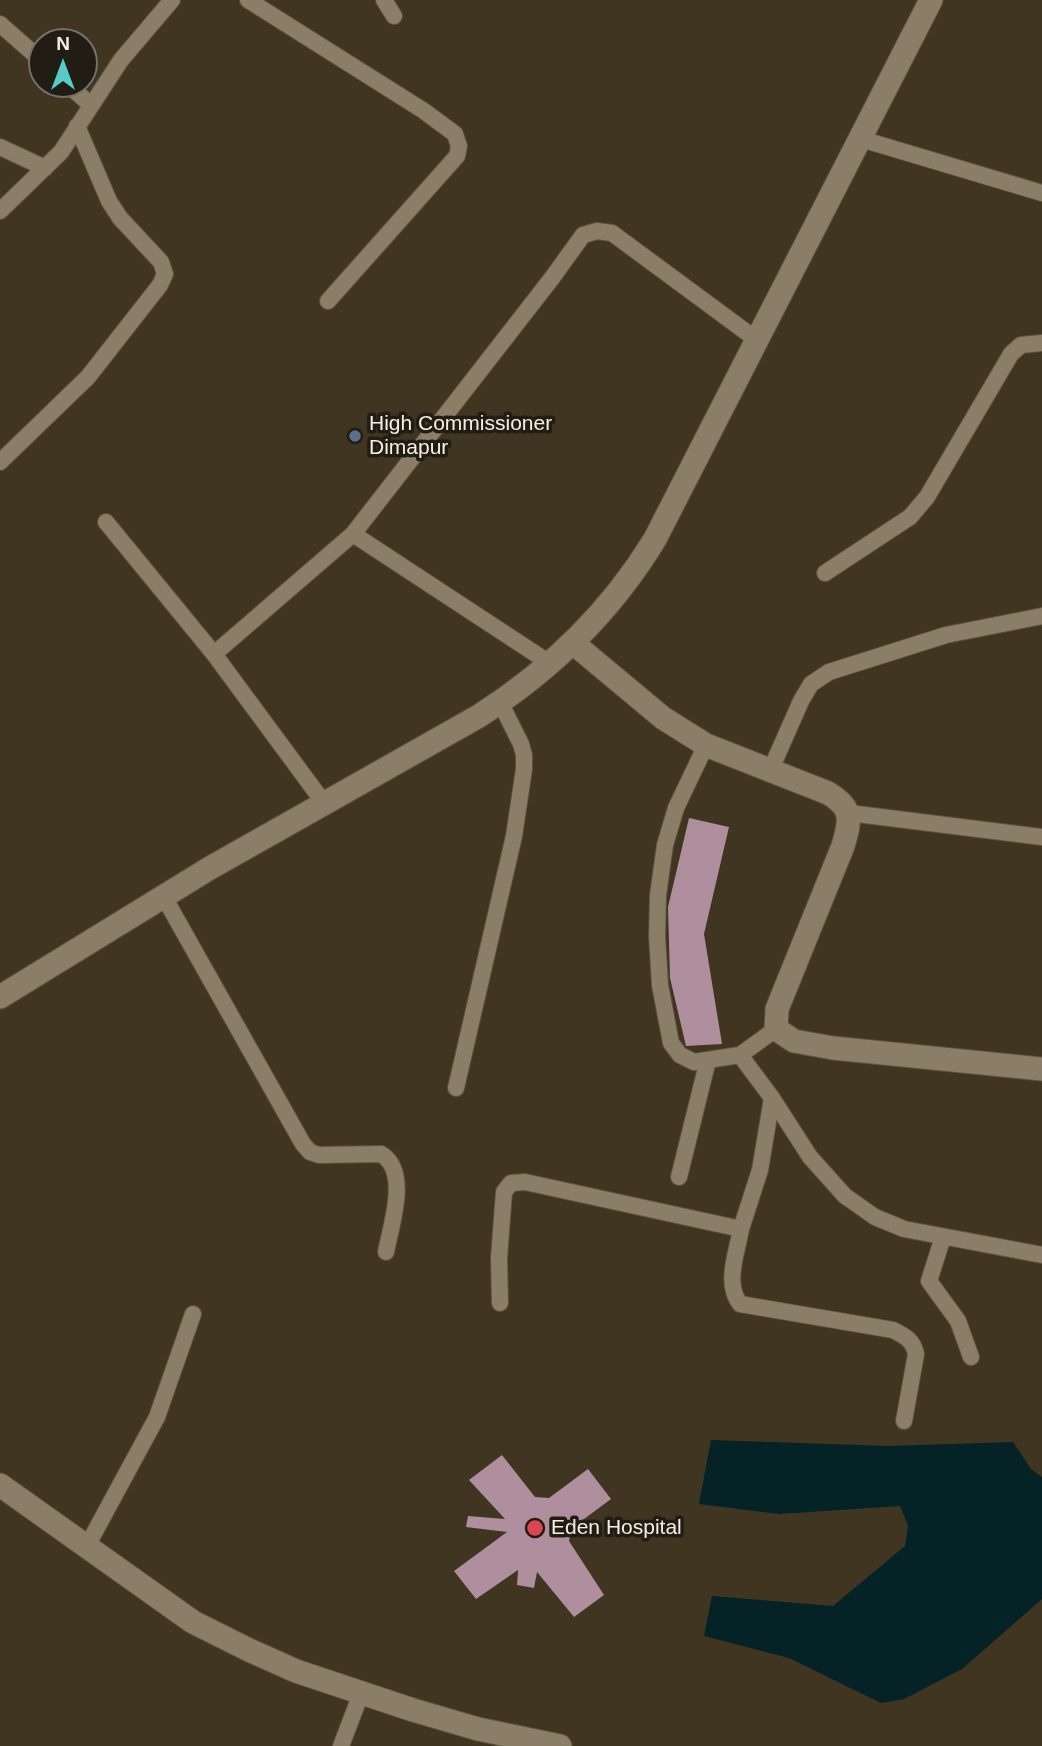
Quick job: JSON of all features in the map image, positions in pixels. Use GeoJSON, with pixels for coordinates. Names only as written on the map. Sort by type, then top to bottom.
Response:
{"type":"FeatureCollection","features":[{"type":"Feature","properties":{"kind":"street"},"geometry":{"type":"LineString","coordinates":[[0,211],[61,152],[121,61],[172,0]]}},
{"type":"Feature","properties":{"kind":"street"},"geometry":{"type":"LineString","coordinates":[[248,0],[424,111],[454,134],[459,146],[457,156],[328,301]]}},
{"type":"Feature","properties":{"kind":"street"},"geometry":{"type":"LineString","coordinates":[[384,0],[394,16]]}},
{"type":"Feature","properties":{"kind":"street"},"geometry":{"type":"LineString","coordinates":[[0,997],[210,868],[500,702],[551,664],[573,643],[622,590],[670,510],[931,0]]}},
{"type":"Feature","properties":{"kind":"street"},"geometry":{"type":"LineString","coordinates":[[0,24],[28,49]]}},
{"type":"Feature","properties":{"kind":"street"},"geometry":{"type":"LineString","coordinates":[[83,98],[91,105]]}},
{"type":"Feature","properties":{"kind":"street"},"geometry":{"type":"LineString","coordinates":[[0,462],[88,377],[160,285],[165,274],[161,261],[120,218],[109,201],[77,126]]}},
{"type":"Feature","properties":{"kind":"street"},"geometry":{"type":"LineString","coordinates":[[861,139],[1042,193]]}},
{"type":"Feature","properties":{"kind":"street"},"geometry":{"type":"LineString","coordinates":[[0,147],[45,168]]}},
{"type":"Feature","properties":{"kind":"street"},"geometry":{"type":"LineString","coordinates":[[214,654],[353,534],[583,235],[597,231],[612,233],[757,340]]}},
{"type":"Feature","properties":{"kind":"street"},"geometry":{"type":"LineString","coordinates":[[825,573],[910,517],[927,497],[1011,354],[1021,345],[1042,343]]}},
{"type":"Feature","properties":{"kind":"street"},"geometry":{"type":"LineString","coordinates":[[106,522],[214,654],[324,803]]}},
{"type":"Feature","properties":{"kind":"street"},"geometry":{"type":"LineString","coordinates":[[353,534],[551,664]]}},
{"type":"Feature","properties":{"kind":"street"},"geometry":{"type":"LineString","coordinates":[[771,769],[811,684],[830,672],[946,635],[1042,616]]}},
{"type":"Feature","properties":{"kind":"street"},"geometry":{"type":"LineString","coordinates":[[573,643],[663,718],[706,745],[828,793],[842,801],[849,813],[844,846],[777,1009],[776,1029]]}},
{"type":"Feature","properties":{"kind":"street"},"geometry":{"type":"LineString","coordinates":[[456,1088],[513,836],[524,769],[521,744],[500,702]]}},
{"type":"Feature","properties":{"kind":"street"},"geometry":{"type":"LineString","coordinates":[[706,745],[676,808],[665,845],[658,895],[660,985],[671,1043],[680,1055],[694,1062],[740,1055],[776,1029]]}},
{"type":"Feature","properties":{"kind":"street"},"geometry":{"type":"LineString","coordinates":[[849,813],[1042,836]]}},
{"type":"Feature","properties":{"kind":"street"},"geometry":{"type":"LineString","coordinates":[[164,898],[303,1144],[310,1152],[319,1155],[381,1154],[387,1157],[394,1167],[398,1185],[386,1252]]}},
{"type":"Feature","properties":{"kind":"street"},"geometry":{"type":"LineString","coordinates":[[776,1029],[794,1041],[833,1048],[1042,1069]]}},
{"type":"Feature","properties":{"kind":"street"},"geometry":{"type":"LineString","coordinates":[[740,1055],[810,1157],[845,1196],[874,1217],[904,1229],[1042,1255]]}},
{"type":"Feature","properties":{"kind":"street"},"geometry":{"type":"LineString","coordinates":[[679,1177],[708,1060]]}},
{"type":"Feature","properties":{"kind":"street"},"geometry":{"type":"LineString","coordinates":[[772,1098],[760,1170],[741,1229],[731,1283],[733,1295],[740,1304],[893,1330],[906,1337],[914,1345],[916,1354],[904,1421]]}},
{"type":"Feature","properties":{"kind":"street"},"geometry":{"type":"LineString","coordinates":[[500,1303],[499,1258],[504,1192],[511,1183],[525,1182],[741,1229]]}},
{"type":"Feature","properties":{"kind":"street"},"geometry":{"type":"LineString","coordinates":[[943,1237],[929,1281],[958,1321],[971,1357]]}},
{"type":"Feature","properties":{"kind":"street"},"geometry":{"type":"LineString","coordinates":[[86,1548],[157,1416],[193,1314]]}},
{"type":"Feature","properties":{"kind":"street"},"geometry":{"type":"LineString","coordinates":[[0,1485],[193,1622],[296,1671],[478,1729],[560,1746]]}},
{"type":"Feature","properties":{"kind":"street"},"geometry":{"type":"LineString","coordinates":[[341,1746],[362,1691]]}},
{"type":"Feature","properties":{"kind":"water"},"geometry":{"type":"Polygon","coordinates":[[[711,1440],[888,1446],[1013,1442],[1031,1469],[1042,1477],[1042,1599],[962,1669],[904,1699],[881,1703],[789,1658],[704,1636],[712,1596],[833,1606],[905,1546],[908,1526],[900,1506],[779,1514],[699,1504],[711,1440]]]}},
{"type":"Feature","properties":{"kind":"building"},"geometry":{"type":"Polygon","coordinates":[[[689,818],[729,827],[704,934],[722,1044],[686,1046],[670,978],[668,907],[689,818]]]}},
{"type":"Feature","properties":{"kind":"building","name":"Eden Hospital"},"geometry":{"type":"Polygon","coordinates":[[[502,1455],[535,1497],[549,1498],[588,1469],[611,1499],[572,1528],[569,1541],[604,1595],[574,1617],[537,1572],[534,1588],[517,1585],[518,1570],[476,1599],[454,1571],[507,1532],[466,1527],[468,1516],[505,1519],[469,1480],[502,1455]]]}},
{"type":"Feature","properties":{"kind":"place","name":"High Commissioner Dimapur"},"geometry":{"type":"Point","coordinates":[355,436]}},
{"type":"Feature","properties":{"kind":"place","name":"Eden Hospital"},"geometry":{"type":"Point","coordinates":[535,1528]}}]}
